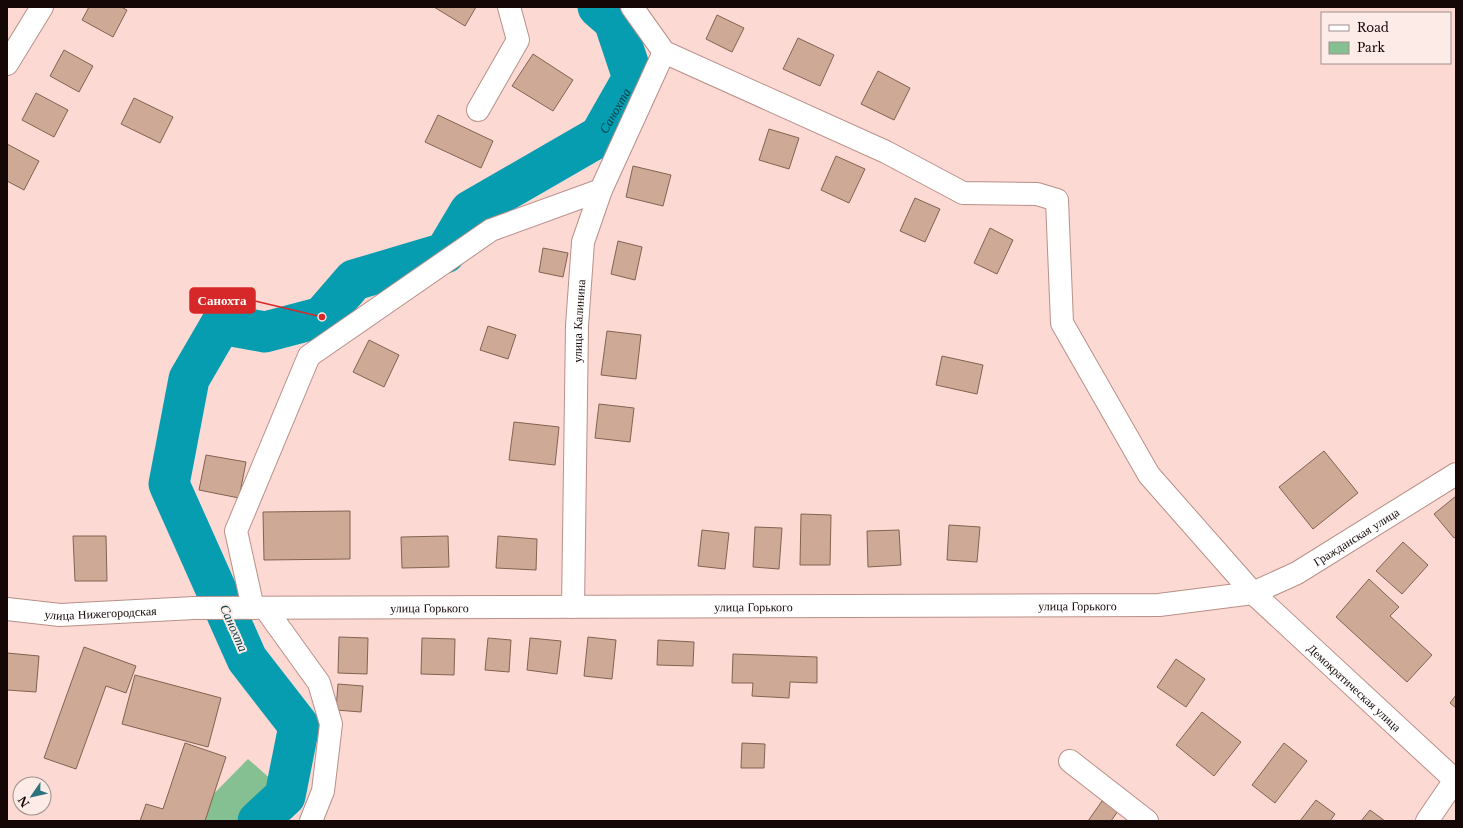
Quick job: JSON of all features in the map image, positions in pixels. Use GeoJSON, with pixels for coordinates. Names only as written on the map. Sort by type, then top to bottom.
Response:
{"type":"FeatureCollection","features":[{"type":"Feature","properties":{"kind":"street"},"geometry":{"type":"LineString","coordinates":[[7,64],[42,7]]}},
{"type":"Feature","properties":{"kind":"street"},"geometry":{"type":"LineString","coordinates":[[478,110],[518,40],[509,7]]}},
{"type":"Feature","properties":{"kind":"street"},"geometry":{"type":"LineString","coordinates":[[632,7],[664,52]]}},
{"type":"Feature","properties":{"kind":"street","name":"улица Калинина"},"geometry":{"type":"LineString","coordinates":[[572,607],[577,326],[582,242],[601,190],[664,52]]}},
{"type":"Feature","properties":{"kind":"street","name":"Демократическая улица"},"geometry":{"type":"LineString","coordinates":[[664,52],[886,152],[963,193],[1037,194],[1058,200],[1062,323],[1149,475],[1253,593],[1456,780]]}},
{"type":"Feature","properties":{"kind":"street"},"geometry":{"type":"LineString","coordinates":[[311,821],[323,791],[331,724],[319,683],[259,608],[236,531],[309,356],[491,230],[601,190]]}},
{"type":"Feature","properties":{"kind":"street","name":"Гражданская улица"},"geometry":{"type":"LineString","coordinates":[[1253,593],[1297,573],[1456,474]]}},
{"type":"Feature","properties":{"kind":"street","name":"улица Горького"},"geometry":{"type":"LineString","coordinates":[[194,608],[1159,605],[1253,593]]}},
{"type":"Feature","properties":{"kind":"street","name":"улица Нижегородская"},"geometry":{"type":"LineString","coordinates":[[7,609],[60,615],[194,608]]}},
{"type":"Feature","properties":{"kind":"street"},"geometry":{"type":"LineString","coordinates":[[1070,761],[1147,821]]}},
{"type":"Feature","properties":{"kind":"street"},"geometry":{"type":"LineString","coordinates":[[1427,821],[1456,780]]}},
{"type":"Feature","properties":{"kind":"green space"},"geometry":{"type":"Polygon","coordinates":[[[248,759],[297,802],[276,821],[187,821],[248,759]]]}},
{"type":"Feature","properties":{"kind":"building"},"geometry":{"type":"Polygon","coordinates":[[[89,7],[121,7],[127,10],[113,37],[82,20],[89,7]]]}},
{"type":"Feature","properties":{"kind":"building"},"geometry":{"type":"Polygon","coordinates":[[[434,7],[476,7],[465,26],[434,7]]]}},
{"type":"Feature","properties":{"kind":"building"},"geometry":{"type":"Polygon","coordinates":[[[717,15],[744,28],[732,52],[706,39],[717,15]]]}},
{"type":"Feature","properties":{"kind":"building"},"geometry":{"type":"Polygon","coordinates":[[[798,38],[834,55],[820,86],[783,69],[798,38]]]}},
{"type":"Feature","properties":{"kind":"building"},"geometry":{"type":"Polygon","coordinates":[[[64,50],[93,66],[79,92],[50,76],[64,50]]]}},
{"type":"Feature","properties":{"kind":"building"},"geometry":{"type":"Polygon","coordinates":[[[533,54],[573,80],[553,111],[512,86],[533,54]]]}},
{"type":"Feature","properties":{"kind":"building"},"geometry":{"type":"Polygon","coordinates":[[[878,71],[910,88],[894,120],[861,104],[878,71]]]}},
{"type":"Feature","properties":{"kind":"building"},"geometry":{"type":"Polygon","coordinates":[[[36,93],[68,110],[54,137],[22,120],[36,93]]]}},
{"type":"Feature","properties":{"kind":"building"},"geometry":{"type":"Polygon","coordinates":[[[134,98],[173,117],[160,143],[121,124],[134,98]]]}},
{"type":"Feature","properties":{"kind":"building"},"geometry":{"type":"Polygon","coordinates":[[[438,115],[493,141],[481,168],[425,142],[438,115]]]}},
{"type":"Feature","properties":{"kind":"building"},"geometry":{"type":"Polygon","coordinates":[[[769,129],[799,138],[789,169],[759,160],[769,129]]]}},
{"type":"Feature","properties":{"kind":"building"},"geometry":{"type":"Polygon","coordinates":[[[7,144],[39,161],[24,190],[7,181],[7,144]]]}},
{"type":"Feature","properties":{"kind":"building"},"geometry":{"type":"Polygon","coordinates":[[[836,156],[865,169],[849,203],[821,190],[836,156]]]}},
{"type":"Feature","properties":{"kind":"building"},"geometry":{"type":"Polygon","coordinates":[[[633,166],[671,175],[663,206],[626,197],[633,166]]]}},
{"type":"Feature","properties":{"kind":"building"},"geometry":{"type":"Polygon","coordinates":[[[915,198],[940,209],[925,242],[900,231],[915,198]]]}},
{"type":"Feature","properties":{"kind":"building"},"geometry":{"type":"Polygon","coordinates":[[[990,228],[1013,240],[997,274],[974,263],[990,228]]]}},
{"type":"Feature","properties":{"kind":"building"},"geometry":{"type":"Polygon","coordinates":[[[618,241],[642,247],[635,280],[611,274],[618,241]]]}},
{"type":"Feature","properties":{"kind":"building"},"geometry":{"type":"Polygon","coordinates":[[[543,248],[568,253],[563,277],[539,272],[543,248]]]}},
{"type":"Feature","properties":{"kind":"building"},"geometry":{"type":"Polygon","coordinates":[[[488,326],[516,335],[508,359],[480,350],[488,326]]]}},
{"type":"Feature","properties":{"kind":"building"},"geometry":{"type":"Polygon","coordinates":[[[607,331],[641,335],[636,379],[601,375],[607,331]]]}},
{"type":"Feature","properties":{"kind":"building"},"geometry":{"type":"Polygon","coordinates":[[[369,340],[399,355],[384,387],[353,372],[369,340]]]}},
{"type":"Feature","properties":{"kind":"building"},"geometry":{"type":"Polygon","coordinates":[[[942,356],[983,365],[977,394],[936,385],[942,356]]]}},
{"type":"Feature","properties":{"kind":"building"},"geometry":{"type":"Polygon","coordinates":[[[599,404],[634,408],[630,442],[595,438],[599,404]]]}},
{"type":"Feature","properties":{"kind":"building"},"geometry":{"type":"Polygon","coordinates":[[[514,422],[559,427],[555,465],[509,460],[514,422]]]}},
{"type":"Feature","properties":{"kind":"building"},"geometry":{"type":"Polygon","coordinates":[[[1324,451],[1358,493],[1313,529],[1279,487],[1324,451]]]}},
{"type":"Feature","properties":{"kind":"building"},"geometry":{"type":"Polygon","coordinates":[[[206,455],[246,462],[239,498],[199,490],[206,455]]]}},
{"type":"Feature","properties":{"kind":"building"},"geometry":{"type":"Polygon","coordinates":[[[1456,496],[1456,537],[1454,538],[1434,514],[1456,496]]]}},
{"type":"Feature","properties":{"kind":"building"},"geometry":{"type":"Polygon","coordinates":[[[350,511],[350,559],[264,560],[263,512],[350,511]]]}},
{"type":"Feature","properties":{"kind":"building"},"geometry":{"type":"Polygon","coordinates":[[[801,514],[831,515],[830,565],[800,565],[801,514]]]}},
{"type":"Feature","properties":{"kind":"building"},"geometry":{"type":"Polygon","coordinates":[[[949,525],[980,527],[977,562],[947,560],[949,525]]]}},
{"type":"Feature","properties":{"kind":"building"},"geometry":{"type":"Polygon","coordinates":[[[755,527],[782,528],[779,569],[753,567],[755,527]]]}},
{"type":"Feature","properties":{"kind":"building"},"geometry":{"type":"Polygon","coordinates":[[[702,530],[729,533],[725,569],[698,566],[702,530]]]}},
{"type":"Feature","properties":{"kind":"building"},"geometry":{"type":"Polygon","coordinates":[[[899,530],[901,565],[868,567],[867,531],[899,530]]]}},
{"type":"Feature","properties":{"kind":"building"},"geometry":{"type":"Polygon","coordinates":[[[73,536],[106,536],[107,581],[75,581],[73,536]]]}},
{"type":"Feature","properties":{"kind":"building"},"geometry":{"type":"Polygon","coordinates":[[[448,536],[449,567],[402,568],[401,537],[448,536]]]}},
{"type":"Feature","properties":{"kind":"building"},"geometry":{"type":"Polygon","coordinates":[[[498,536],[537,539],[536,570],[496,568],[498,536]]]}},
{"type":"Feature","properties":{"kind":"building"},"geometry":{"type":"Polygon","coordinates":[[[1403,542],[1428,565],[1402,594],[1376,571],[1403,542]]]}},
{"type":"Feature","properties":{"kind":"building"},"geometry":{"type":"Polygon","coordinates":[[[1369,579],[1399,607],[1390,616],[1432,655],[1407,682],[1336,617],[1369,579]]]}},
{"type":"Feature","properties":{"kind":"building"},"geometry":{"type":"Polygon","coordinates":[[[339,637],[368,638],[367,674],[338,673],[339,637]]]}},
{"type":"Feature","properties":{"kind":"building"},"geometry":{"type":"Polygon","coordinates":[[[588,637],[616,640],[612,679],[584,676],[588,637]]]}},
{"type":"Feature","properties":{"kind":"building"},"geometry":{"type":"Polygon","coordinates":[[[422,638],[455,639],[454,675],[421,674],[422,638]]]}},
{"type":"Feature","properties":{"kind":"building"},"geometry":{"type":"Polygon","coordinates":[[[488,638],[511,640],[509,672],[485,670],[488,638]]]}},
{"type":"Feature","properties":{"kind":"building"},"geometry":{"type":"Polygon","coordinates":[[[530,638],[561,641],[557,674],[527,670],[530,638]]]}},
{"type":"Feature","properties":{"kind":"building"},"geometry":{"type":"Polygon","coordinates":[[[658,640],[694,642],[693,666],[657,665],[658,640]]]}},
{"type":"Feature","properties":{"kind":"building"},"geometry":{"type":"Polygon","coordinates":[[[84,647],[136,666],[126,693],[106,686],[76,769],[44,758],[84,647]]]}},
{"type":"Feature","properties":{"kind":"building"},"geometry":{"type":"Polygon","coordinates":[[[7,653],[39,656],[36,692],[7,690],[7,653]]]}},
{"type":"Feature","properties":{"kind":"building"},"geometry":{"type":"Polygon","coordinates":[[[733,654],[817,657],[817,683],[790,682],[789,698],[752,696],[753,683],[732,683],[733,654]]]}},
{"type":"Feature","properties":{"kind":"building"},"geometry":{"type":"Polygon","coordinates":[[[1176,659],[1205,679],[1186,707],[1157,687],[1176,659]]]}},
{"type":"Feature","properties":{"kind":"building"},"geometry":{"type":"Polygon","coordinates":[[[135,675],[221,698],[208,747],[122,724],[135,675]]]}},
{"type":"Feature","properties":{"kind":"building"},"geometry":{"type":"Polygon","coordinates":[[[338,684],[363,686],[361,712],[336,710],[338,684]]]}},
{"type":"Feature","properties":{"kind":"building"},"geometry":{"type":"Polygon","coordinates":[[[1456,695],[1456,708],[1450,703],[1456,695]]]}},
{"type":"Feature","properties":{"kind":"building"},"geometry":{"type":"Polygon","coordinates":[[[1202,712],[1241,742],[1214,776],[1176,745],[1202,712]]]}},
{"type":"Feature","properties":{"kind":"building"},"geometry":{"type":"Polygon","coordinates":[[[185,743],[226,757],[205,821],[140,821],[146,804],[163,809],[185,743]]]}},
{"type":"Feature","properties":{"kind":"building"},"geometry":{"type":"Polygon","coordinates":[[[742,743],[765,744],[764,768],[741,768],[742,743]]]}},
{"type":"Feature","properties":{"kind":"building"},"geometry":{"type":"Polygon","coordinates":[[[1284,743],[1307,761],[1275,803],[1252,785],[1284,743]]]}},
{"type":"Feature","properties":{"kind":"building"},"geometry":{"type":"Polygon","coordinates":[[[1316,800],[1335,814],[1330,821],[1300,821],[1316,800]]]}},
{"type":"Feature","properties":{"kind":"building"},"geometry":{"type":"Polygon","coordinates":[[[1102,801],[1118,811],[1111,821],[1088,821],[1102,801]]]}},
{"type":"Feature","properties":{"kind":"building"},"geometry":{"type":"Polygon","coordinates":[[[1370,810],[1385,821],[1361,821],[1370,810]]]}},
{"type":"Feature","properties":{"kind":"waterway","name":"Санохта"},"geometry":{"type":"LineString","coordinates":[[258,821],[285,796],[299,726],[247,659],[169,484],[189,379],[221,324],[265,332],[322,317],[354,280],[445,253],[470,211],[600,136],[633,78],[614,21],[598,7]]}},
{"type":"Feature","properties":{"kind":"place","name":"Санохта"},"geometry":{"type":"Point","coordinates":[322,317]}}]}
